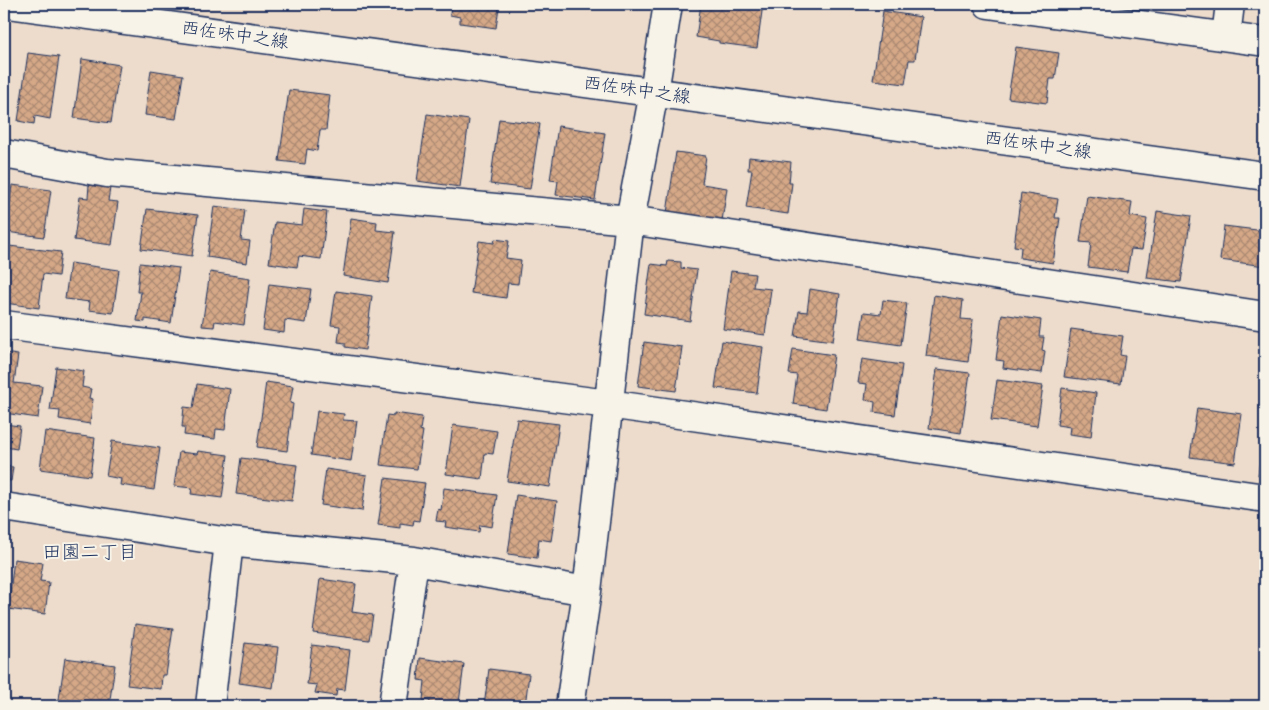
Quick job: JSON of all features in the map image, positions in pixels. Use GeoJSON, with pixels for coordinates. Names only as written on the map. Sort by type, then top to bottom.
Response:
{"type":"FeatureCollection","features":[{"type":"Feature","properties":{"kind":"street","name":"西佐味中之線"},"geometry":{"type":"LineString","coordinates":[[8,4],[1265,176]]}},
{"type":"Feature","properties":{"kind":"street"},"geometry":{"type":"LineString","coordinates":[[570,706],[587,591],[630,220],[668,4]]}},
{"type":"Feature","properties":{"kind":"street"},"geometry":{"type":"LineString","coordinates":[[988,4],[1045,8],[1265,42]]}},
{"type":"Feature","properties":{"kind":"street"},"geometry":{"type":"LineString","coordinates":[[1226,36],[1230,4]]}},
{"type":"Feature","properties":{"kind":"street"},"geometry":{"type":"LineString","coordinates":[[4,154],[108,173],[630,220],[1265,316]]}},
{"type":"Feature","properties":{"kind":"street"},"geometry":{"type":"LineString","coordinates":[[4,325],[608,404],[1265,498]]}},
{"type":"Feature","properties":{"kind":"street"},"geometry":{"type":"LineString","coordinates":[[4,507],[229,542],[414,561],[587,591]]}},
{"type":"Feature","properties":{"kind":"street"},"geometry":{"type":"LineString","coordinates":[[210,706],[229,542]]}},
{"type":"Feature","properties":{"kind":"street"},"geometry":{"type":"LineString","coordinates":[[393,706],[414,561]]}},
{"type":"Feature","properties":{"kind":"building"},"geometry":{"type":"Polygon","coordinates":[[[451,4],[493,4],[493,6],[499,7],[496,28],[460,23],[460,17],[450,15],[451,4]]]}},
{"type":"Feature","properties":{"kind":"building"},"geometry":{"type":"Polygon","coordinates":[[[701,4],[763,4],[757,48],[719,43],[719,41],[696,37],[701,4]]]}},
{"type":"Feature","properties":{"kind":"building"},"geometry":{"type":"Polygon","coordinates":[[[1261,4],[1265,4],[1265,13],[1260,12],[1261,4]]]}},
{"type":"Feature","properties":{"kind":"building"},"geometry":{"type":"Polygon","coordinates":[[[883,11],[921,17],[915,60],[909,60],[905,84],[873,80],[883,11]]]}},
{"type":"Feature","properties":{"kind":"building"},"geometry":{"type":"Polygon","coordinates":[[[1016,47],[1059,53],[1055,79],[1050,79],[1047,103],[1008,98],[1016,47]]]}},
{"type":"Feature","properties":{"kind":"building"},"geometry":{"type":"Polygon","coordinates":[[[28,53],[59,57],[50,119],[35,116],[34,124],[18,121],[28,53]]]}},
{"type":"Feature","properties":{"kind":"building"},"geometry":{"type":"Polygon","coordinates":[[[82,59],[120,65],[111,123],[74,118],[82,59]]]}},
{"type":"Feature","properties":{"kind":"building"},"geometry":{"type":"Polygon","coordinates":[[[151,70],[183,75],[176,119],[145,115],[151,70]]]}},
{"type":"Feature","properties":{"kind":"building"},"geometry":{"type":"Polygon","coordinates":[[[289,90],[330,95],[326,130],[320,130],[317,151],[307,149],[305,164],[279,161],[289,90]]]}},
{"type":"Feature","properties":{"kind":"building"},"geometry":{"type":"Polygon","coordinates":[[[427,114],[469,120],[460,187],[417,181],[427,114]]]}},
{"type":"Feature","properties":{"kind":"building"},"geometry":{"type":"Polygon","coordinates":[[[499,119],[540,124],[530,189],[490,184],[499,119]]]}},
{"type":"Feature","properties":{"kind":"building"},"geometry":{"type":"Polygon","coordinates":[[[558,126],[605,133],[595,200],[556,195],[558,181],[550,180],[558,126]]]}},
{"type":"Feature","properties":{"kind":"building"},"geometry":{"type":"Polygon","coordinates":[[[676,152],[706,156],[702,184],[727,188],[722,221],[667,213],[676,152]]]}},
{"type":"Feature","properties":{"kind":"building"},"geometry":{"type":"Polygon","coordinates":[[[749,157],[791,162],[789,183],[792,183],[788,214],[746,208],[752,170],[748,170],[749,157]]]}},
{"type":"Feature","properties":{"kind":"building"},"geometry":{"type":"Polygon","coordinates":[[[12,185],[51,190],[44,237],[6,232],[12,185]]]}},
{"type":"Feature","properties":{"kind":"building"},"geometry":{"type":"Polygon","coordinates":[[[89,185],[110,188],[108,201],[118,202],[112,245],[74,240],[80,197],[88,198],[89,185]]]}},
{"type":"Feature","properties":{"kind":"building"},"geometry":{"type":"Polygon","coordinates":[[[1021,193],[1058,199],[1055,218],[1060,218],[1053,263],[1020,258],[1021,247],[1014,246],[1021,193]]]}},
{"type":"Feature","properties":{"kind":"building"},"geometry":{"type":"Polygon","coordinates":[[[1087,196],[1132,202],[1130,216],[1147,219],[1142,250],[1131,249],[1127,272],[1088,267],[1091,243],[1080,242],[1087,196]]]}},
{"type":"Feature","properties":{"kind":"building"},"geometry":{"type":"Polygon","coordinates":[[[214,206],[245,210],[241,240],[250,241],[247,263],[207,257],[214,206]]]}},
{"type":"Feature","properties":{"kind":"building"},"geometry":{"type":"Polygon","coordinates":[[[147,209],[198,215],[192,256],[141,249],[147,209]]]}},
{"type":"Feature","properties":{"kind":"building"},"geometry":{"type":"Polygon","coordinates":[[[304,209],[327,212],[321,259],[299,256],[297,267],[269,263],[275,222],[302,225],[304,209]]]}},
{"type":"Feature","properties":{"kind":"building"},"geometry":{"type":"Polygon","coordinates":[[[1157,211],[1191,216],[1181,282],[1147,278],[1157,211]]]}},
{"type":"Feature","properties":{"kind":"building"},"geometry":{"type":"Polygon","coordinates":[[[351,218],[377,222],[376,230],[395,232],[388,283],[343,276],[351,218]]]}},
{"type":"Feature","properties":{"kind":"building"},"geometry":{"type":"Polygon","coordinates":[[[1224,226],[1265,231],[1265,266],[1220,260],[1224,226]]]}},
{"type":"Feature","properties":{"kind":"building"},"geometry":{"type":"Polygon","coordinates":[[[495,239],[509,241],[506,258],[521,260],[518,284],[508,283],[506,298],[471,293],[479,241],[494,243],[495,239]]]}},
{"type":"Feature","properties":{"kind":"building"},"geometry":{"type":"Polygon","coordinates":[[[9,246],[61,252],[58,276],[43,274],[39,308],[5,303],[7,287],[4,286],[4,263],[7,263],[9,246]]]}},
{"type":"Feature","properties":{"kind":"building"},"geometry":{"type":"Polygon","coordinates":[[[668,261],[681,262],[681,268],[697,270],[690,321],[644,314],[651,264],[667,266],[668,261]]]}},
{"type":"Feature","properties":{"kind":"building"},"geometry":{"type":"Polygon","coordinates":[[[70,263],[119,270],[113,313],[89,310],[90,302],[65,299],[70,263]]]}},
{"type":"Feature","properties":{"kind":"building"},"geometry":{"type":"Polygon","coordinates":[[[140,263],[179,268],[171,323],[145,319],[145,322],[137,321],[141,292],[137,292],[140,263]]]}},
{"type":"Feature","properties":{"kind":"building"},"geometry":{"type":"Polygon","coordinates":[[[731,271],[755,274],[753,287],[771,289],[765,335],[723,329],[731,271]]]}},
{"type":"Feature","properties":{"kind":"building"},"geometry":{"type":"Polygon","coordinates":[[[210,272],[250,278],[244,325],[215,321],[214,327],[202,326],[210,272]]]}},
{"type":"Feature","properties":{"kind":"building"},"geometry":{"type":"Polygon","coordinates":[[[269,284],[311,289],[306,323],[285,320],[284,333],[263,330],[269,284]]]}},
{"type":"Feature","properties":{"kind":"building"},"geometry":{"type":"Polygon","coordinates":[[[810,289],[840,294],[833,341],[795,336],[799,311],[807,312],[810,289]]]}},
{"type":"Feature","properties":{"kind":"building"},"geometry":{"type":"Polygon","coordinates":[[[336,291],[372,296],[365,350],[345,347],[345,343],[338,342],[340,326],[331,325],[336,291]]]}},
{"type":"Feature","properties":{"kind":"building"},"geometry":{"type":"Polygon","coordinates":[[[934,295],[963,300],[961,319],[973,320],[968,362],[926,356],[934,295]]]}},
{"type":"Feature","properties":{"kind":"building"},"geometry":{"type":"Polygon","coordinates":[[[883,300],[907,303],[901,345],[860,339],[864,312],[881,314],[883,300]]]}},
{"type":"Feature","properties":{"kind":"building"},"geometry":{"type":"Polygon","coordinates":[[[1002,314],[1041,320],[1039,337],[1044,337],[1042,350],[1045,351],[1042,373],[1003,368],[1004,361],[996,360],[1002,314]]]}},
{"type":"Feature","properties":{"kind":"building"},"geometry":{"type":"Polygon","coordinates":[[[1071,329],[1123,336],[1120,355],[1125,356],[1121,384],[1064,377],[1071,329]]]}},
{"type":"Feature","properties":{"kind":"building"},"geometry":{"type":"Polygon","coordinates":[[[722,341],[763,347],[757,393],[715,388],[722,341]]]}},
{"type":"Feature","properties":{"kind":"building"},"geometry":{"type":"Polygon","coordinates":[[[644,342],[682,347],[676,391],[638,386],[644,342]]]}},
{"type":"Feature","properties":{"kind":"building"},"geometry":{"type":"Polygon","coordinates":[[[793,349],[834,355],[826,409],[793,404],[797,375],[789,374],[793,349]]]}},
{"type":"Feature","properties":{"kind":"building"},"geometry":{"type":"Polygon","coordinates":[[[4,353],[18,355],[14,383],[42,386],[38,418],[4,413],[4,353]]]}},
{"type":"Feature","properties":{"kind":"building"},"geometry":{"type":"Polygon","coordinates":[[[862,359],[902,365],[895,415],[874,412],[875,402],[865,400],[867,384],[858,383],[862,359]]]}},
{"type":"Feature","properties":{"kind":"building"},"geometry":{"type":"Polygon","coordinates":[[[56,367],[84,371],[82,387],[91,389],[89,398],[93,399],[90,424],[59,419],[60,411],[50,410],[56,367]]]}},
{"type":"Feature","properties":{"kind":"building"},"geometry":{"type":"Polygon","coordinates":[[[937,369],[970,373],[961,433],[929,428],[937,369]]]}},
{"type":"Feature","properties":{"kind":"building"},"geometry":{"type":"Polygon","coordinates":[[[997,380],[1043,386],[1037,426],[991,420],[997,380]]]}},
{"type":"Feature","properties":{"kind":"building"},"geometry":{"type":"Polygon","coordinates":[[[266,382],[293,386],[290,403],[293,404],[287,451],[257,447],[266,382]]]}},
{"type":"Feature","properties":{"kind":"building"},"geometry":{"type":"Polygon","coordinates":[[[197,384],[230,389],[225,430],[216,429],[215,439],[184,435],[185,427],[182,427],[184,407],[193,408],[197,384]]]}},
{"type":"Feature","properties":{"kind":"building"},"geometry":{"type":"Polygon","coordinates":[[[1062,388],[1096,393],[1091,437],[1069,434],[1070,427],[1057,425],[1062,388]]]}},
{"type":"Feature","properties":{"kind":"building"},"geometry":{"type":"Polygon","coordinates":[[[1197,408],[1242,414],[1235,463],[1190,457],[1197,408]]]}},
{"type":"Feature","properties":{"kind":"building"},"geometry":{"type":"Polygon","coordinates":[[[317,411],[344,414],[343,420],[357,421],[351,461],[311,455],[317,411]]]}},
{"type":"Feature","properties":{"kind":"building"},"geometry":{"type":"Polygon","coordinates":[[[394,413],[422,417],[420,430],[423,431],[417,469],[380,465],[387,415],[394,416],[394,413]]]}},
{"type":"Feature","properties":{"kind":"building"},"geometry":{"type":"Polygon","coordinates":[[[517,419],[559,424],[550,487],[507,481],[517,419]]]}},
{"type":"Feature","properties":{"kind":"building"},"geometry":{"type":"Polygon","coordinates":[[[1265,422],[1265,476],[1258,475],[1265,422]]]}},
{"type":"Feature","properties":{"kind":"building"},"geometry":{"type":"Polygon","coordinates":[[[4,424],[20,426],[17,449],[5,447],[4,451],[4,424]]]}},
{"type":"Feature","properties":{"kind":"building"},"geometry":{"type":"Polygon","coordinates":[[[453,425],[497,431],[493,454],[485,453],[482,479],[446,474],[453,425]]]}},
{"type":"Feature","properties":{"kind":"building"},"geometry":{"type":"Polygon","coordinates":[[[45,431],[95,438],[90,476],[40,469],[45,431]]]}},
{"type":"Feature","properties":{"kind":"building"},"geometry":{"type":"Polygon","coordinates":[[[112,441],[160,448],[154,490],[120,485],[121,479],[106,476],[112,441]]]}},
{"type":"Feature","properties":{"kind":"building"},"geometry":{"type":"Polygon","coordinates":[[[198,451],[228,455],[222,498],[191,494],[192,488],[174,486],[179,452],[197,454],[198,451]]]}},
{"type":"Feature","properties":{"kind":"building"},"geometry":{"type":"Polygon","coordinates":[[[241,458],[297,465],[292,501],[236,494],[241,458]]]}},
{"type":"Feature","properties":{"kind":"building"},"geometry":{"type":"Polygon","coordinates":[[[4,466],[13,467],[11,481],[4,480],[4,466]]]}},
{"type":"Feature","properties":{"kind":"building"},"geometry":{"type":"Polygon","coordinates":[[[326,469],[367,475],[362,511],[321,505],[326,469]]]}},
{"type":"Feature","properties":{"kind":"building"},"geometry":{"type":"Polygon","coordinates":[[[385,478],[425,483],[419,521],[414,520],[413,525],[400,523],[400,528],[378,525],[385,478]]]}},
{"type":"Feature","properties":{"kind":"building"},"geometry":{"type":"Polygon","coordinates":[[[444,488],[497,495],[492,527],[480,525],[479,532],[445,527],[446,522],[436,521],[438,509],[441,510],[444,488]]]}},
{"type":"Feature","properties":{"kind":"building"},"geometry":{"type":"Polygon","coordinates":[[[516,495],[557,501],[551,541],[539,539],[537,558],[508,554],[516,495]]]}},
{"type":"Feature","properties":{"kind":"building"},"geometry":{"type":"Polygon","coordinates":[[[14,559],[43,563],[40,581],[49,582],[45,614],[8,609],[14,559]]]}},
{"type":"Feature","properties":{"kind":"building"},"geometry":{"type":"Polygon","coordinates":[[[320,579],[356,584],[352,612],[373,615],[369,640],[313,633],[320,579]]]}},
{"type":"Feature","properties":{"kind":"building"},"geometry":{"type":"Polygon","coordinates":[[[135,624],[173,629],[166,675],[162,675],[161,689],[127,685],[135,624]]]}},
{"type":"Feature","properties":{"kind":"building"},"geometry":{"type":"Polygon","coordinates":[[[245,643],[278,647],[273,688],[239,683],[245,643]]]}},
{"type":"Feature","properties":{"kind":"building"},"geometry":{"type":"Polygon","coordinates":[[[312,645],[350,650],[345,690],[337,689],[336,696],[315,693],[317,685],[307,684],[312,645]]]}},
{"type":"Feature","properties":{"kind":"building"},"geometry":{"type":"Polygon","coordinates":[[[65,658],[115,665],[109,706],[58,706],[65,658]]]}},
{"type":"Feature","properties":{"kind":"building"},"geometry":{"type":"Polygon","coordinates":[[[420,658],[464,664],[459,703],[453,703],[453,706],[429,706],[430,701],[423,700],[425,681],[418,680],[420,658]]]}},
{"type":"Feature","properties":{"kind":"building"},"geometry":{"type":"Polygon","coordinates":[[[489,669],[529,674],[525,706],[484,706],[489,669]]]}},
{"type":"Feature","properties":{"kind":"building"},"geometry":{"type":"Polygon","coordinates":[[[129,701],[166,706],[129,706],[129,701]]]}},
{"type":"Feature","properties":{"kind":"building"},"geometry":{"type":"Polygon","coordinates":[[[242,703],[264,706],[241,706],[242,703]]]}},
{"type":"Feature","properties":{"kind":"building"},"geometry":{"type":"Polygon","coordinates":[[[268,703],[284,705],[284,706],[268,706],[268,703]]]}},
{"type":"Feature","properties":{"kind":"district","name":"田園二丁目"},"geometry":{"type":"Point","coordinates":[90,552]}}]}
